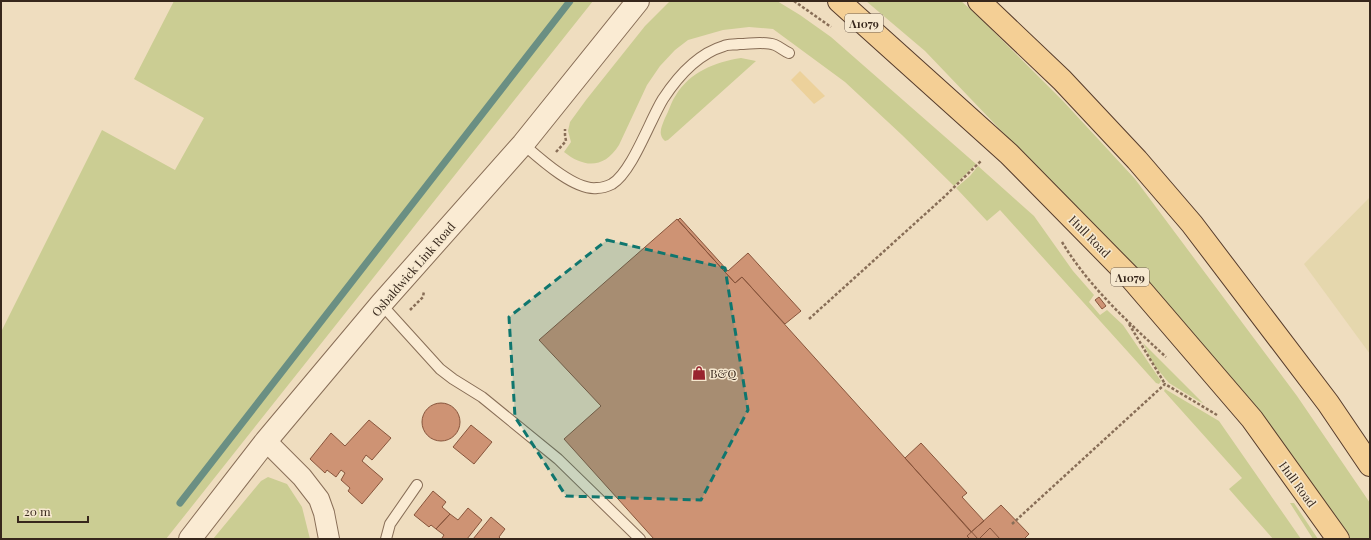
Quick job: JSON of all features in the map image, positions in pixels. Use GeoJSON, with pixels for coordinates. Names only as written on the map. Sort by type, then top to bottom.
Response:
{"type":"FeatureCollection","features":[{"type":"Feature","properties":{"kind":"main road","name":"Hull Road"},"geometry":{"type":"LineString","coordinates":[[839,1],[1009,154],[1130,277],[1252,419],[1338,539]]}},
{"type":"Feature","properties":{"kind":"main road"},"geometry":{"type":"LineString","coordinates":[[979,1],[1062,80],[1138,160],[1192,224],[1328,403],[1370,465]]}},
{"type":"Feature","properties":{"kind":"street","name":"Osbaldwick Link Road"},"geometry":{"type":"LineString","coordinates":[[190,539],[266,441],[381,304],[523,144],[638,1]]}},
{"type":"Feature","properties":{"kind":"street"},"geometry":{"type":"LineString","coordinates":[[266,441],[302,476],[319,499],[324,514],[328,539]]}},
{"type":"Feature","properties":{"kind":"lane"},"geometry":{"type":"LineString","coordinates":[[523,144],[570,180],[586,188],[597,188],[612,184],[623,174],[631,161],[663,99],[683,71],[695,61],[711,51],[725,45],[753,43],[774,45],[788,53]]}},
{"type":"Feature","properties":{"kind":"lane"},"geometry":{"type":"LineString","coordinates":[[381,304],[440,369],[482,397],[558,459],[640,539]]}},
{"type":"Feature","properties":{"kind":"lane"},"geometry":{"type":"LineString","coordinates":[[386,539],[390,524],[417,485]]}},
{"type":"Feature","properties":{"kind":"path"},"geometry":{"type":"LineString","coordinates":[[794,1],[831,27]]}},
{"type":"Feature","properties":{"kind":"path"},"geometry":{"type":"LineString","coordinates":[[809,320],[944,197],[982,160],[976,155]]}},
{"type":"Feature","properties":{"kind":"path"},"geometry":{"type":"LineString","coordinates":[[1060,238],[1090,282],[1168,359]]}},
{"type":"Feature","properties":{"kind":"path"},"geometry":{"type":"LineString","coordinates":[[1127,320],[1165,384],[1218,414],[1214,407]]}},
{"type":"Feature","properties":{"kind":"path"},"geometry":{"type":"LineString","coordinates":[[1012,524],[1165,384]]}},
{"type":"Feature","properties":{"kind":"highlighted area"},"geometry":{"type":"Polygon","coordinates":[[[607,240],[725,268],[748,410],[701,500],[566,496],[515,417],[509,317],[607,240]]]}},
{"type":"Feature","properties":{"kind":"shaded area"},"geometry":{"type":"Polygon","coordinates":[[[1370,197],[1370,354],[1304,264],[1370,197]]]}},
{"type":"Feature","properties":{"kind":"green space"},"geometry":{"type":"Polygon","coordinates":[[[174,1],[593,1],[166,539],[1,539],[1,332],[102,130],[175,170],[204,118],[134,79],[174,1]]]}},
{"type":"Feature","properties":{"kind":"green space"},"geometry":{"type":"Polygon","coordinates":[[[670,1],[777,1],[831,37],[976,164],[954,186],[845,82],[773,29],[749,27],[723,30],[688,40],[675,50],[660,66],[647,85],[619,145],[613,153],[600,162],[593,164],[579,161],[571,157],[564,152],[571,142],[568,131],[570,122],[645,26],[670,1]]]}},
{"type":"Feature","properties":{"kind":"green space"},"geometry":{"type":"Polygon","coordinates":[[[866,1],[961,1],[977,15],[1063,101],[1135,179],[1297,396],[1370,503],[1370,539],[1349,539],[1310,481],[1199,342],[1035,166],[925,51],[866,1]]]}},
{"type":"Feature","properties":{"kind":"green space"},"geometry":{"type":"Polygon","coordinates":[[[741,58],[756,61],[668,140],[665,141],[661,136],[661,133],[665,118],[676,95],[688,80],[704,69],[713,65],[741,58]]]}},
{"type":"Feature","properties":{"kind":"green space"},"geometry":{"type":"Polygon","coordinates":[[[978,166],[1034,216],[1073,271],[1094,295],[1089,302],[1100,315],[1107,310],[1123,325],[1161,381],[1159,384],[1156,383],[1000,210],[987,221],[956,188],[970,176],[978,166]]]}},
{"type":"Feature","properties":{"kind":"green space"},"geometry":{"type":"Polygon","coordinates":[[[1143,343],[1203,403],[1169,383],[1154,365],[1143,343]]]}},
{"type":"Feature","properties":{"kind":"green space"},"geometry":{"type":"Polygon","coordinates":[[[1165,389],[1219,421],[1301,539],[1273,539],[1229,489],[1242,478],[1164,391],[1165,389]]]}},
{"type":"Feature","properties":{"kind":"green space"},"geometry":{"type":"Polygon","coordinates":[[[268,477],[287,484],[302,507],[310,539],[213,539],[261,481],[268,477]]]}},
{"type":"Feature","properties":{"kind":"green space"},"geometry":{"type":"Polygon","coordinates":[[[1290,503],[1294,503],[1318,539],[1313,539],[1290,503]]]}},
{"type":"Feature","properties":{"kind":"sand"},"geometry":{"type":"Polygon","coordinates":[[[800,71],[825,96],[814,104],[791,80],[800,71]]]}},
{"type":"Feature","properties":{"kind":"building"},"geometry":{"type":"Polygon","coordinates":[[[680,218],[728,271],[748,253],[801,311],[785,324],[742,277],[735,283],[678,220],[680,218]]]}},
{"type":"Feature","properties":{"kind":"building","name":"B&Q"},"geometry":{"type":"Polygon","coordinates":[[[677,219],[735,283],[742,277],[978,539],[654,539],[564,439],[601,406],[539,340],[677,219]]]}},
{"type":"Feature","properties":{"kind":"building"},"geometry":{"type":"Polygon","coordinates":[[[1099,297],[1106,306],[1102,309],[1095,300],[1099,297]]]}},
{"type":"Feature","properties":{"kind":"building"},"geometry":{"type":"Polygon","coordinates":[[[437,403],[445,403],[457,412],[460,422],[457,432],[451,438],[445,441],[437,441],[425,432],[422,426],[422,418],[431,406],[437,403]]]}},
{"type":"Feature","properties":{"kind":"building"},"geometry":{"type":"Polygon","coordinates":[[[369,420],[391,438],[372,460],[366,455],[362,461],[383,479],[362,504],[348,491],[350,488],[341,480],[345,473],[341,470],[336,477],[327,470],[325,473],[310,459],[331,433],[345,446],[369,420]]]}},
{"type":"Feature","properties":{"kind":"building"},"geometry":{"type":"Polygon","coordinates":[[[471,425],[492,442],[474,464],[453,447],[471,425]]]}},
{"type":"Feature","properties":{"kind":"building"},"geometry":{"type":"Polygon","coordinates":[[[921,443],[967,493],[962,497],[984,521],[971,532],[905,458],[921,443]]]}},
{"type":"Feature","properties":{"kind":"building"},"geometry":{"type":"Polygon","coordinates":[[[433,491],[446,502],[442,507],[450,514],[436,529],[431,525],[429,527],[414,515],[433,491]]]}},
{"type":"Feature","properties":{"kind":"building"},"geometry":{"type":"Polygon","coordinates":[[[1001,505],[1029,534],[1024,539],[970,539],[967,536],[1001,505]]]}},
{"type":"Feature","properties":{"kind":"building"},"geometry":{"type":"Polygon","coordinates":[[[468,508],[482,520],[467,539],[442,538],[444,535],[436,529],[450,514],[458,520],[468,508]]]}},
{"type":"Feature","properties":{"kind":"building"},"geometry":{"type":"Polygon","coordinates":[[[491,517],[505,529],[499,537],[501,539],[473,539],[491,517]]]}},
{"type":"Feature","properties":{"kind":"building"},"geometry":{"type":"Polygon","coordinates":[[[990,528],[1000,539],[979,539],[990,528]]]}},
{"type":"Feature","properties":{"kind":"waterway"},"geometry":{"type":"LineString","coordinates":[[180,503],[570,1]]}},
{"type":"Feature","properties":{"kind":"place","name":"B&Q"},"geometry":{"type":"Point","coordinates":[699,373]}}]}
